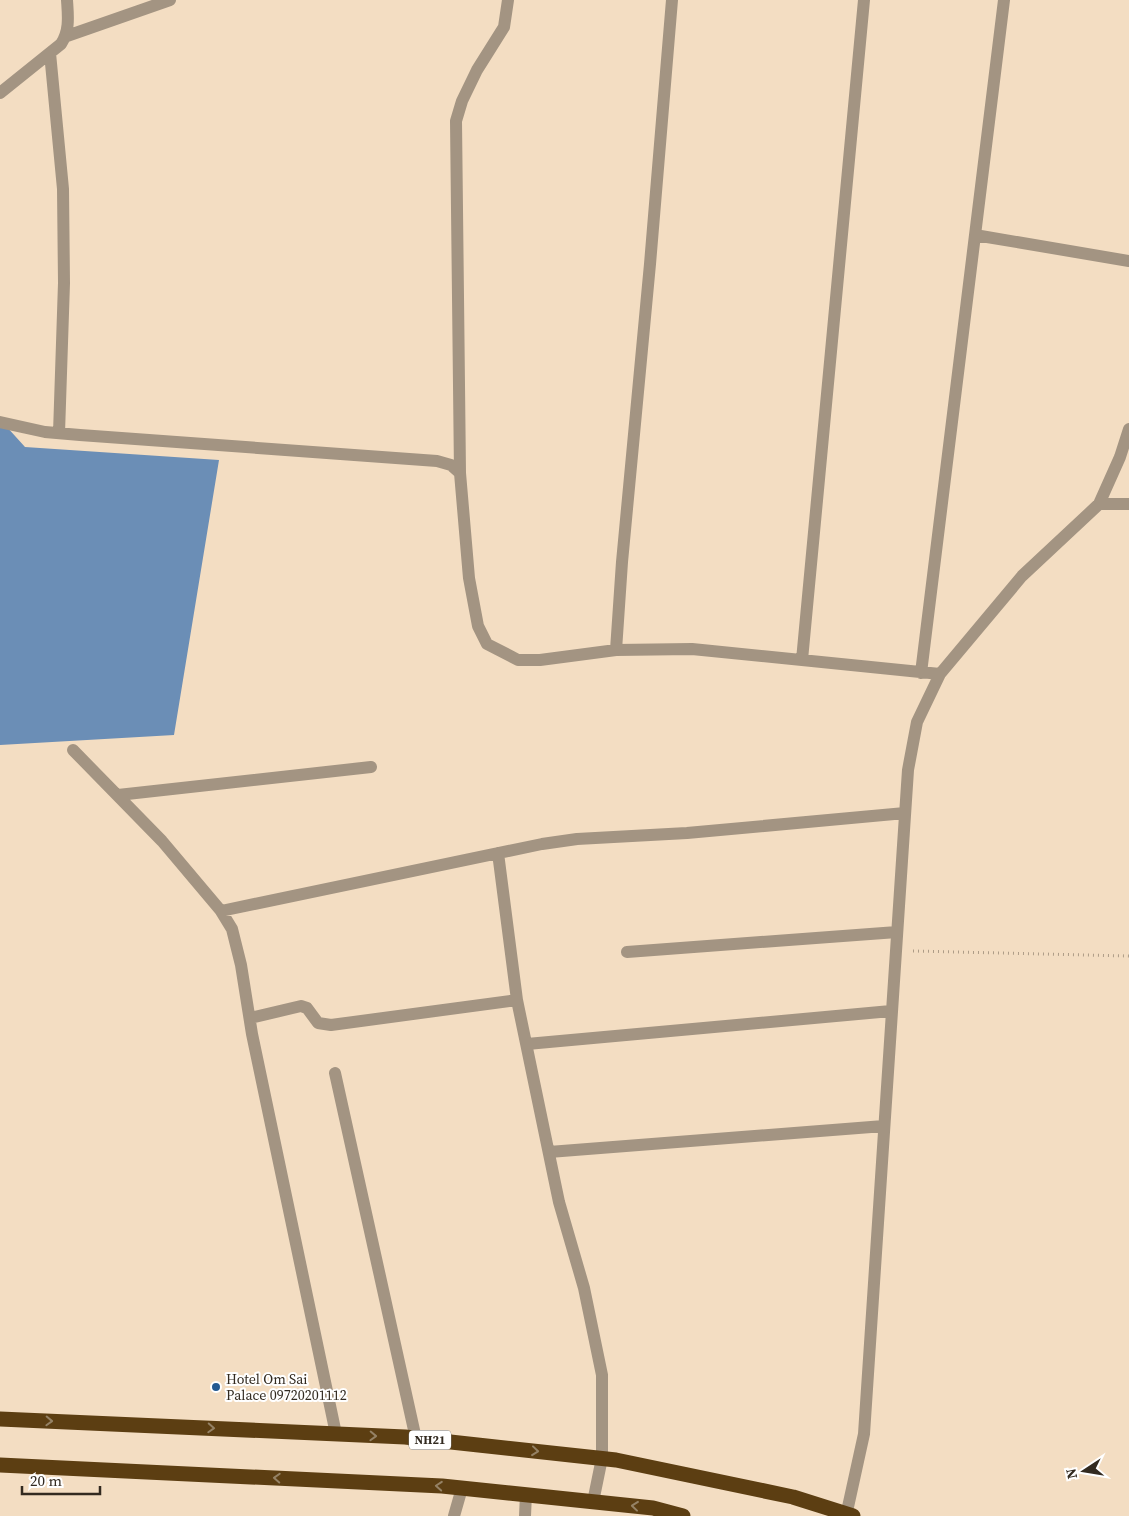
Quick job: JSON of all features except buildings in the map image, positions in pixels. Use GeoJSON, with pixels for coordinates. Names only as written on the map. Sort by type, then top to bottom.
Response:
{"type":"FeatureCollection","features":[{"type":"Feature","properties":{"kind":"highway","name":"NH21"},"geometry":{"type":"LineString","coordinates":[[0,1419],[416,1439],[602,1458],[793,1497],[848,1515]]}},
{"type":"Feature","properties":{"kind":"highway"},"geometry":{"type":"LineString","coordinates":[[0,1465],[432,1485],[653,1508],[683,1516]]}},
{"type":"Feature","properties":{"kind":"street"},"geometry":{"type":"LineString","coordinates":[[0,94],[61,44],[67,36],[67,0]]}},
{"type":"Feature","properties":{"kind":"street"},"geometry":{"type":"LineString","coordinates":[[67,36],[170,0]]}},
{"type":"Feature","properties":{"kind":"street"},"geometry":{"type":"LineString","coordinates":[[508,0],[504,27],[473,78],[462,101],[456,121],[460,473],[469,578],[478,626],[486,644],[518,660],[540,660],[616,650],[692,649],[940,674]]}},
{"type":"Feature","properties":{"kind":"street"},"geometry":{"type":"LineString","coordinates":[[616,650],[622,562],[672,0]]}},
{"type":"Feature","properties":{"kind":"street"},"geometry":{"type":"LineString","coordinates":[[802,660],[864,0]]}},
{"type":"Feature","properties":{"kind":"street"},"geometry":{"type":"LineString","coordinates":[[921,673],[1004,0]]}},
{"type":"Feature","properties":{"kind":"street"},"geometry":{"type":"LineString","coordinates":[[50,53],[63,189],[64,283],[58,433]]}},
{"type":"Feature","properties":{"kind":"street"},"geometry":{"type":"LineString","coordinates":[[975,235],[1129,261]]}},
{"type":"Feature","properties":{"kind":"street"},"geometry":{"type":"LineString","coordinates":[[0,422],[58,433],[437,461],[451,466],[460,473]]}},
{"type":"Feature","properties":{"kind":"street"},"geometry":{"type":"LineString","coordinates":[[848,1515],[864,1434],[908,770],[917,722],[940,674],[1022,576],[1099,504],[1120,457],[1129,429]]}},
{"type":"Feature","properties":{"kind":"street"},"geometry":{"type":"LineString","coordinates":[[1099,504],[1129,504]]}},
{"type":"Feature","properties":{"kind":"street"},"geometry":{"type":"LineString","coordinates":[[73,750],[162,840],[221,911],[232,929],[241,965],[250,1018],[336,1434]]}},
{"type":"Feature","properties":{"kind":"street"},"geometry":{"type":"LineString","coordinates":[[118,795],[371,767]]}},
{"type":"Feature","properties":{"kind":"street"},"geometry":{"type":"LineString","coordinates":[[221,911],[542,844],[577,839],[687,833],[905,813]]}},
{"type":"Feature","properties":{"kind":"street"},"geometry":{"type":"LineString","coordinates":[[498,853],[517,1000],[559,1202],[584,1288],[602,1375],[602,1458],[593,1502]]}},
{"type":"Feature","properties":{"kind":"street"},"geometry":{"type":"LineString","coordinates":[[627,952],[896,932]]}},
{"type":"Feature","properties":{"kind":"street"},"geometry":{"type":"LineString","coordinates":[[250,1018],[301,1006],[307,1008],[318,1023],[331,1025],[517,1000]]}},
{"type":"Feature","properties":{"kind":"street"},"geometry":{"type":"LineString","coordinates":[[526,1044],[891,1010]]}},
{"type":"Feature","properties":{"kind":"street"},"geometry":{"type":"LineString","coordinates":[[335,1073],[416,1439]]}},
{"type":"Feature","properties":{"kind":"street"},"geometry":{"type":"LineString","coordinates":[[549,1152],[884,1126]]}},
{"type":"Feature","properties":{"kind":"street"},"geometry":{"type":"LineString","coordinates":[[454,1516],[462,1488]]}},
{"type":"Feature","properties":{"kind":"street"},"geometry":{"type":"LineString","coordinates":[[525,1516],[526,1494]]}},
{"type":"Feature","properties":{"kind":"path"},"geometry":{"type":"LineString","coordinates":[[895,951],[1129,956]]}},
{"type":"Feature","properties":{"kind":"water"},"geometry":{"type":"Polygon","coordinates":[[[0,426],[6,426],[25,447],[219,460],[174,735],[0,745],[0,426]]]}},
{"type":"Feature","properties":{"kind":"place","name":"Hotel Om Sai Palace 09720201112"},"geometry":{"type":"Point","coordinates":[216,1387]}}]}
